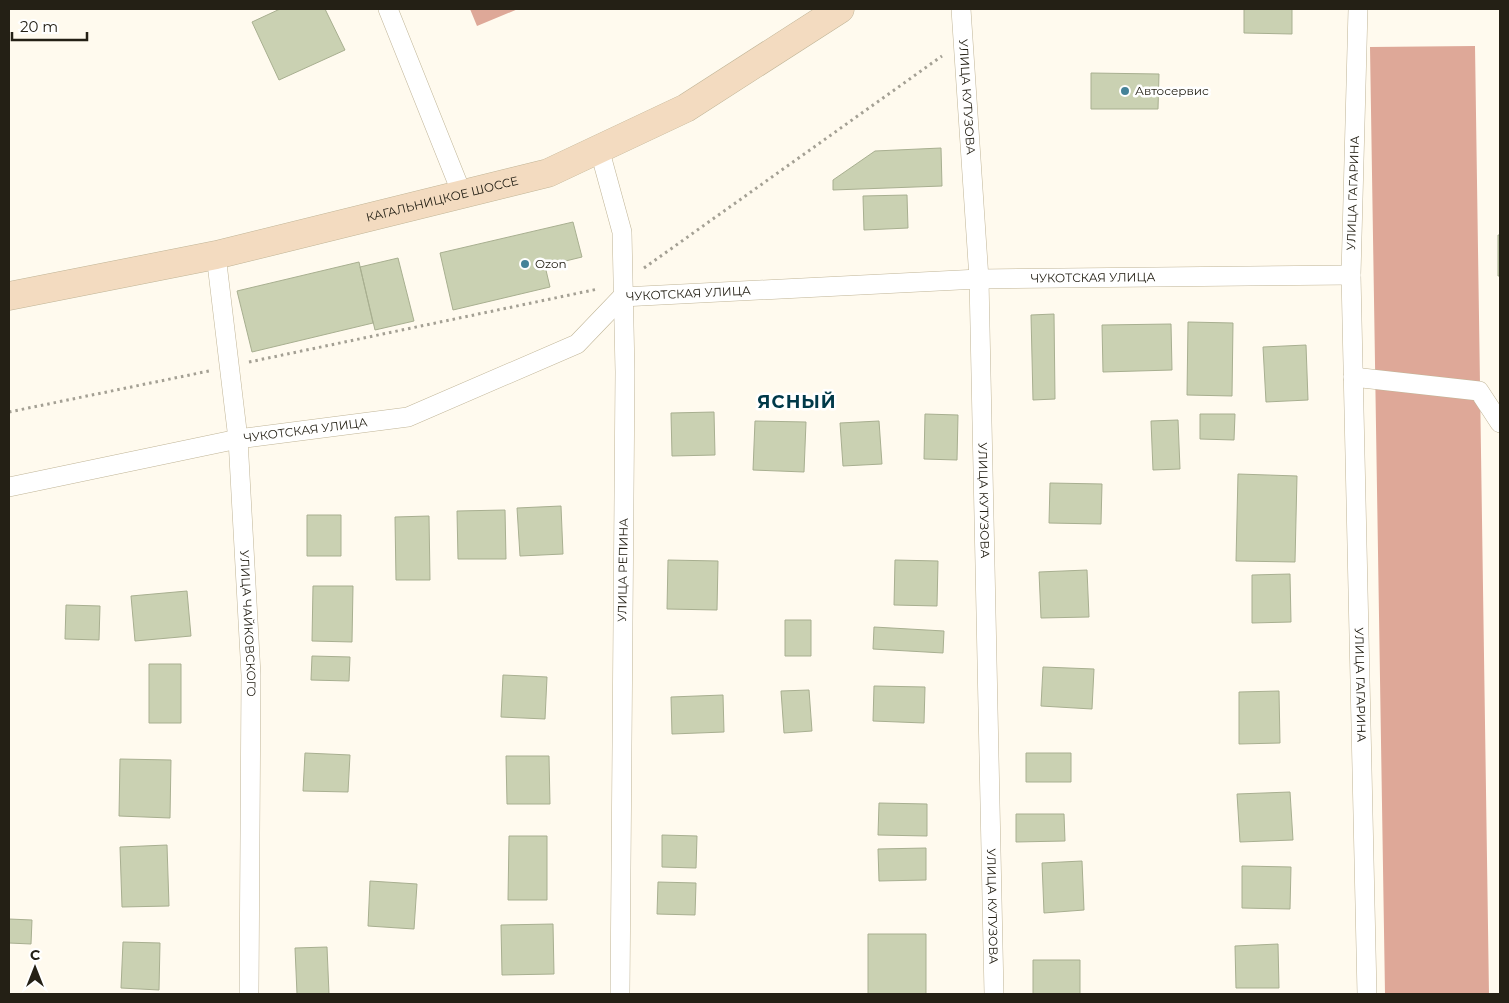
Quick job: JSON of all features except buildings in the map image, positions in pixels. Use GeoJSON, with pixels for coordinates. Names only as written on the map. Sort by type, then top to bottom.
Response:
{"type":"FeatureCollection","features":[{"type":"Feature","properties":{"kind":"main road","name":"КАГАЛЬНИЦКОЕ ШОССЕ"},"geometry":{"type":"LineString","coordinates":[[9,296],[216,255],[548,173],[686,108],[840,9]]}},
{"type":"Feature","properties":{"kind":"street"},"geometry":{"type":"LineString","coordinates":[[388,9],[462,194]]}},
{"type":"Feature","properties":{"kind":"street","name":"УЛИЦА КУТУЗОВА"},"geometry":{"type":"LineString","coordinates":[[961,9],[979,279],[994,994]]}},
{"type":"Feature","properties":{"kind":"street","name":"УЛИЦА ГАГАРИНА"},"geometry":{"type":"LineString","coordinates":[[1358,9],[1351,275],[1367,994]]}},
{"type":"Feature","properties":{"kind":"street","name":"УЛИЦА РЕПИНА"},"geometry":{"type":"LineString","coordinates":[[599,148],[622,232],[625,382],[620,994]]}},
{"type":"Feature","properties":{"kind":"street","name":"УЛИЦА ЧАЙКОВСКОГО"},"geometry":{"type":"LineString","coordinates":[[216,255],[238,439],[251,675],[249,994]]}},
{"type":"Feature","properties":{"kind":"street","name":"ЧУКОТСКАЯ УЛИЦА"},"geometry":{"type":"LineString","coordinates":[[9,487],[238,439],[408,417],[577,344],[622,290],[979,279],[1351,275]]}},
{"type":"Feature","properties":{"kind":"street"},"geometry":{"type":"LineString","coordinates":[[1353,377],[1479,391],[1500,423]]}},
{"type":"Feature","properties":{"kind":"path"},"geometry":{"type":"LineString","coordinates":[[9,412],[230,366],[622,290],[963,41]]}},
{"type":"Feature","properties":{"kind":"shaded area"},"geometry":{"type":"Polygon","coordinates":[[[470,9],[518,9],[477,26],[470,9]]]}},
{"type":"Feature","properties":{"kind":"shaded area"},"geometry":{"type":"Polygon","coordinates":[[[1475,46],[1489,994],[1385,994],[1370,47],[1475,46]]]}},
{"type":"Feature","properties":{"kind":"place","name":"Автосервис"},"geometry":{"type":"Point","coordinates":[1125,91]}},
{"type":"Feature","properties":{"kind":"place","name":"Ozon"},"geometry":{"type":"Point","coordinates":[525,264]}},
{"type":"Feature","properties":{"kind":"district","name":"ЯСНЫЙ"},"geometry":{"type":"Point","coordinates":[797,402]}}]}
